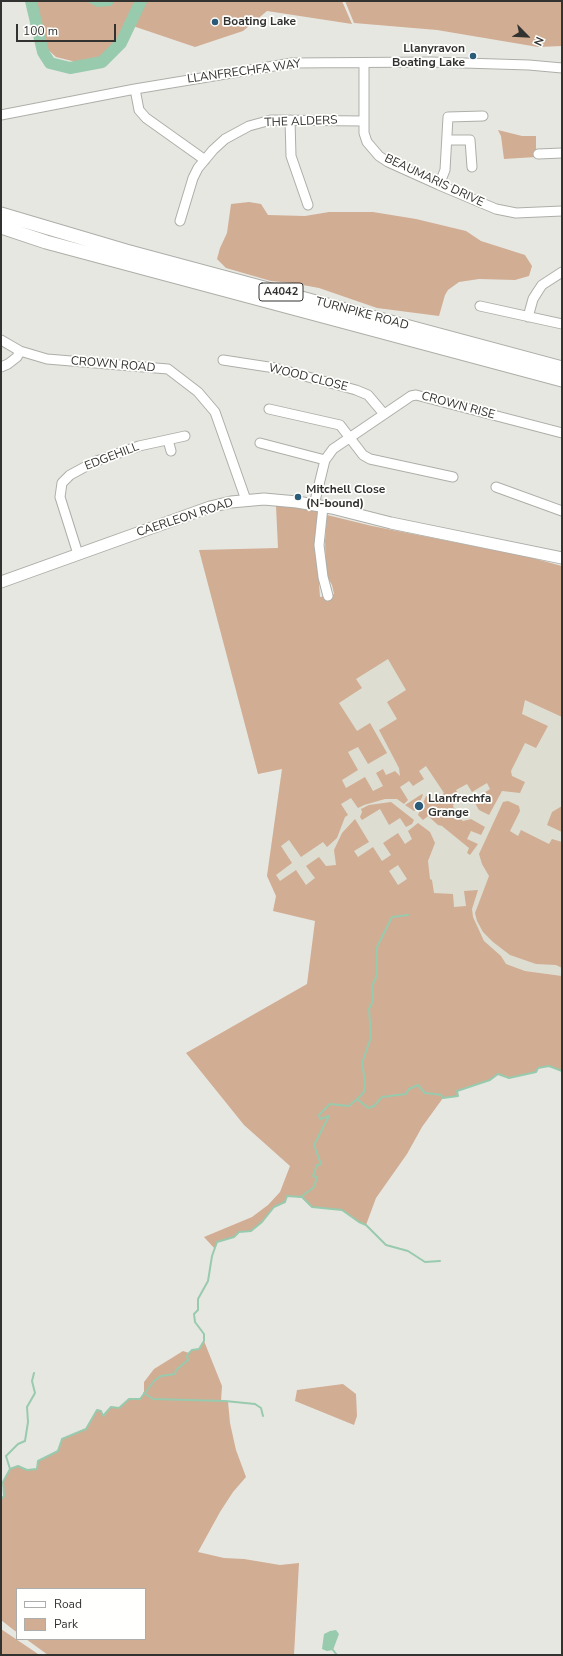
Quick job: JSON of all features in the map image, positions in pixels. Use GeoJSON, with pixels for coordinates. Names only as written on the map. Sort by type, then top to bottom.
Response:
{"type":"FeatureCollection","features":[{"type":"Feature","properties":{"kind":"highway","name":"TURNPIKE ROAD"},"geometry":{"type":"LineString","coordinates":[[1,214],[126,252],[562,368]]}},
{"type":"Feature","properties":{"kind":"highway","name":"TURNPIKE ROAD"},"geometry":{"type":"LineString","coordinates":[[1,227],[53,244],[562,380]]}},
{"type":"Feature","properties":{"kind":"main road","name":"CAERLEON ROAD"},"geometry":{"type":"LineString","coordinates":[[1,582],[210,508],[231,502],[246,500],[276,499],[318,506],[391,523],[562,558]]}},
{"type":"Feature","properties":{"kind":"street","name":"LLANFRECHFA WAY"},"geometry":{"type":"LineString","coordinates":[[1,115],[135,89],[292,63],[431,62],[529,65],[562,68]]}},
{"type":"Feature","properties":{"kind":"street","name":"BEAUMARIS DRIVE"},"geometry":{"type":"LineString","coordinates":[[364,63],[364,133],[367,142],[388,162],[439,186],[504,212],[516,213],[562,211]]}},
{"type":"Feature","properties":{"kind":"street"},"geometry":{"type":"LineString","coordinates":[[135,89],[139,110],[146,118],[205,160]]}},
{"type":"Feature","properties":{"kind":"street"},"geometry":{"type":"LineString","coordinates":[[439,186],[445,170],[448,116],[483,116]]}},
{"type":"Feature","properties":{"kind":"street","name":"THE ALDERS"},"geometry":{"type":"LineString","coordinates":[[180,221],[193,178],[213,150],[225,139],[249,126],[271,120],[363,121]]}},
{"type":"Feature","properties":{"kind":"street"},"geometry":{"type":"LineString","coordinates":[[290,120],[291,156],[308,205]]}},
{"type":"Feature","properties":{"kind":"street"},"geometry":{"type":"LineString","coordinates":[[447,140],[470,140],[472,167]]}},
{"type":"Feature","properties":{"kind":"street"},"geometry":{"type":"LineString","coordinates":[[538,154],[562,153]]}},
{"type":"Feature","properties":{"kind":"street"},"geometry":{"type":"LineString","coordinates":[[528,317],[533,299],[542,285],[562,272]]}},
{"type":"Feature","properties":{"kind":"street"},"geometry":{"type":"LineString","coordinates":[[480,306],[562,324]]}},
{"type":"Feature","properties":{"kind":"street","name":"CROWN ROAD"},"geometry":{"type":"LineString","coordinates":[[1,340],[20,351],[47,359],[168,369],[198,392],[215,412],[246,500]]}},
{"type":"Feature","properties":{"kind":"street"},"geometry":{"type":"LineString","coordinates":[[1,367],[17,358],[20,351]]}},
{"type":"Feature","properties":{"kind":"street","name":"WOOD CLOSE"},"geometry":{"type":"LineString","coordinates":[[223,360],[275,368],[356,390],[368,395],[384,414]]}},
{"type":"Feature","properties":{"kind":"street","name":"CROWN RISE"},"geometry":{"type":"LineString","coordinates":[[328,596],[323,577],[319,545],[318,506],[325,460],[333,449],[411,396],[416,395],[562,433]]}},
{"type":"Feature","properties":{"kind":"street"},"geometry":{"type":"LineString","coordinates":[[269,409],[340,425],[351,437],[363,455],[370,459],[453,477]]}},
{"type":"Feature","properties":{"kind":"street","name":"EDGEHILL"},"geometry":{"type":"LineString","coordinates":[[78,554],[60,497],[62,483],[70,475],[94,462],[139,446],[185,436]]}},
{"type":"Feature","properties":{"kind":"street"},"geometry":{"type":"LineString","coordinates":[[168,440],[171,451]]}},
{"type":"Feature","properties":{"kind":"street"},"geometry":{"type":"LineString","coordinates":[[260,443],[325,460]]}},
{"type":"Feature","properties":{"kind":"street"},"geometry":{"type":"LineString","coordinates":[[496,487],[562,511]]}},
{"type":"Feature","properties":{"kind":"shaded area"},"geometry":{"type":"Polygon","coordinates":[[[86,1],[115,1],[111,6],[97,7],[86,1]]]}},
{"type":"Feature","properties":{"kind":"shaded area","name":"Llanfrechfa Grange"},"geometry":{"type":"Polygon","coordinates":[[[199,550],[316,598],[334,595],[335,582],[562,602],[562,976],[525,971],[310,900],[267,876],[282,769],[258,774],[199,550]]]}},
{"type":"Feature","properties":{"kind":"shaded area"},"geometry":{"type":"Polygon","coordinates":[[[336,1630],[339,1634],[333,1650],[327,1651],[322,1649],[324,1634],[336,1630]]]}},
{"type":"Feature","properties":{"kind":"green space"},"geometry":{"type":"Polygon","coordinates":[[[36,1],[342,1],[352,24],[267,11],[243,31],[195,47],[127,24],[118,43],[102,59],[76,62],[56,57],[46,48],[36,1]]]}},
{"type":"Feature","properties":{"kind":"green space"},"geometry":{"type":"Polygon","coordinates":[[[345,1],[562,1],[562,46],[538,47],[437,30],[354,23],[345,1]]]}},
{"type":"Feature","properties":{"kind":"green space"},"geometry":{"type":"Polygon","coordinates":[[[498,130],[522,136],[536,136],[536,157],[504,159],[501,136],[498,130]]]}},
{"type":"Feature","properties":{"kind":"green space"},"geometry":{"type":"Polygon","coordinates":[[[249,202],[261,204],[268,215],[305,216],[329,212],[373,212],[416,219],[466,231],[481,241],[525,255],[532,266],[529,276],[515,280],[479,279],[459,282],[448,290],[445,295],[439,316],[377,308],[319,288],[271,281],[226,268],[217,259],[227,233],[231,204],[249,202]]]}},
{"type":"Feature","properties":{"kind":"green space"},"geometry":{"type":"Polygon","coordinates":[[[283,503],[320,510],[317,555],[320,597],[334,594],[332,585],[326,574],[325,541],[327,515],[372,526],[525,556],[562,566],[562,717],[525,700],[522,714],[548,726],[536,748],[525,743],[511,771],[512,776],[525,782],[520,793],[502,791],[489,815],[479,810],[473,800],[490,789],[487,783],[472,792],[467,784],[456,790],[461,799],[454,803],[453,806],[458,817],[463,821],[471,819],[485,827],[481,835],[471,831],[467,839],[478,844],[470,855],[467,853],[469,848],[442,826],[438,825],[428,816],[423,820],[418,815],[426,796],[438,801],[437,798],[444,793],[426,766],[419,771],[424,779],[413,786],[409,781],[400,787],[408,800],[404,804],[397,799],[385,799],[358,808],[351,798],[341,804],[348,815],[345,817],[337,838],[327,847],[323,842],[301,857],[289,840],[281,846],[292,863],[276,875],[280,881],[296,870],[306,885],[315,878],[306,866],[319,857],[326,866],[336,865],[334,850],[342,833],[355,819],[369,842],[354,851],[358,857],[373,847],[382,861],[391,855],[383,843],[398,833],[405,844],[412,839],[408,831],[418,823],[430,832],[435,843],[428,861],[430,879],[432,880],[434,893],[453,894],[454,907],[466,906],[464,891],[478,890],[472,909],[473,917],[484,941],[501,956],[506,964],[525,971],[562,976],[562,1071],[549,1066],[538,1068],[536,1072],[509,1078],[498,1074],[490,1080],[458,1091],[458,1096],[443,1098],[422,1127],[407,1154],[376,1198],[366,1225],[342,1210],[312,1207],[301,1197],[287,1197],[285,1202],[274,1207],[262,1222],[251,1231],[239,1232],[234,1237],[217,1242],[215,1249],[204,1237],[252,1217],[268,1205],[280,1192],[290,1166],[244,1125],[186,1053],[307,984],[315,921],[273,911],[276,896],[267,876],[282,769],[258,774],[199,550],[278,548],[276,506],[283,503]],[[388,659],[356,679],[362,688],[339,703],[357,731],[370,723],[387,753],[368,764],[358,747],[348,752],[358,770],[342,780],[346,788],[365,777],[373,791],[383,786],[376,773],[383,769],[386,775],[395,771],[400,776],[399,768],[379,730],[397,719],[387,702],[406,690],[388,659]],[[398,865],[389,871],[398,885],[407,879],[398,865]]]}},
{"type":"Feature","properties":{"kind":"green space"},"geometry":{"type":"Polygon","coordinates":[[[422,794],[423,795],[416,810],[414,811],[405,805],[422,794]]]}},
{"type":"Feature","properties":{"kind":"green space"},"geometry":{"type":"Polygon","coordinates":[[[508,801],[519,806],[520,811],[510,831],[518,836],[521,830],[549,844],[552,839],[562,842],[562,968],[556,965],[536,964],[510,955],[483,932],[477,921],[475,913],[489,876],[482,864],[479,854],[503,802],[508,801]]]}},
{"type":"Feature","properties":{"kind":"green space"},"geometry":{"type":"Polygon","coordinates":[[[391,802],[414,820],[412,824],[406,827],[400,818],[389,825],[380,809],[362,820],[360,817],[362,812],[361,809],[369,805],[391,802]]]}},
{"type":"Feature","properties":{"kind":"green space"},"geometry":{"type":"Polygon","coordinates":[[[562,806],[562,832],[547,825],[552,812],[562,806]]]}},
{"type":"Feature","properties":{"kind":"green space"},"geometry":{"type":"Polygon","coordinates":[[[204,1341],[222,1386],[221,1401],[228,1401],[230,1423],[236,1450],[246,1477],[233,1492],[220,1512],[198,1552],[224,1558],[244,1559],[280,1565],[299,1563],[294,1655],[48,1655],[27,1640],[146,1640],[146,1588],[16,1588],[15,1631],[1,1620],[1,1499],[4,1496],[3,1482],[10,1469],[18,1466],[27,1470],[37,1469],[38,1461],[57,1451],[62,1439],[86,1429],[97,1410],[101,1411],[104,1416],[111,1407],[119,1408],[129,1399],[140,1399],[144,1392],[144,1382],[154,1369],[183,1351],[189,1353],[192,1350],[199,1349],[204,1341]]]}},
{"type":"Feature","properties":{"kind":"green space"},"geometry":{"type":"Polygon","coordinates":[[[343,1384],[356,1394],[357,1416],[354,1425],[295,1401],[297,1390],[343,1384]]]}},
{"type":"Feature","properties":{"kind":"green space"},"geometry":{"type":"Polygon","coordinates":[[[1,1629],[39,1655],[1,1655],[1,1629]]]}},
{"type":"Feature","properties":{"kind":"waterway"},"geometry":{"type":"LineString","coordinates":[[31,1],[43,52],[50,63],[70,68],[102,62],[121,43],[141,1]]}},
{"type":"Feature","properties":{"kind":"waterway"},"geometry":{"type":"LineString","coordinates":[[357,1099],[364,1092],[365,1081],[362,1063],[371,1037],[369,1009],[373,1001],[372,986],[377,975],[377,947],[392,917],[408,915]]}},
{"type":"Feature","properties":{"kind":"waterway"},"geometry":{"type":"LineString","coordinates":[[1,1499],[4,1496],[3,1482],[10,1469],[18,1466],[27,1470],[37,1469],[38,1461],[58,1451],[62,1439],[86,1429],[97,1410],[101,1411],[103,1416],[111,1407],[119,1408],[129,1399],[140,1399],[155,1380],[161,1376],[175,1374],[176,1370],[188,1360],[187,1356],[189,1353],[192,1350],[199,1349],[204,1341],[204,1334],[195,1322],[194,1314],[198,1310],[198,1299],[208,1281],[212,1256],[217,1242],[234,1237],[239,1232],[251,1231],[262,1222],[274,1207],[285,1202],[287,1196],[301,1197],[314,1187],[317,1177],[313,1176],[317,1165],[321,1164],[314,1145],[329,1116],[320,1119],[319,1115],[330,1104],[349,1106],[357,1099],[368,1108],[374,1106],[382,1097],[406,1094],[409,1089],[418,1085],[425,1093],[441,1095],[443,1098],[458,1096],[457,1091],[490,1080],[498,1074],[509,1078],[536,1072],[538,1068],[549,1066],[562,1071]]}},
{"type":"Feature","properties":{"kind":"waterway"},"geometry":{"type":"LineString","coordinates":[[302,1197],[312,1207],[342,1210],[366,1225],[386,1245],[408,1251],[425,1262],[440,1261]]}},
{"type":"Feature","properties":{"kind":"waterway"},"geometry":{"type":"LineString","coordinates":[[10,1469],[6,1456],[18,1444],[25,1441],[28,1422],[27,1407],[35,1393],[32,1381],[34,1373]]}},
{"type":"Feature","properties":{"kind":"waterway"},"geometry":{"type":"LineString","coordinates":[[144,1393],[153,1399],[225,1401],[255,1404],[261,1408],[263,1416]]}},
{"type":"Feature","properties":{"kind":"waterway"},"geometry":{"type":"LineString","coordinates":[[333,1650],[337,1655]]}},
{"type":"Feature","properties":{"kind":"place","name":"Boating Lake"},"geometry":{"type":"Point","coordinates":[215,22]}},
{"type":"Feature","properties":{"kind":"place","name":"Llanyravon Boating Lake"},"geometry":{"type":"Point","coordinates":[473,56]}},
{"type":"Feature","properties":{"kind":"place","name":"Mitchell Close (N-bound)"},"geometry":{"type":"Point","coordinates":[298,497]}},
{"type":"Feature","properties":{"kind":"place","name":"Llanfrechfa Grange"},"geometry":{"type":"Point","coordinates":[419,806]}}]}
